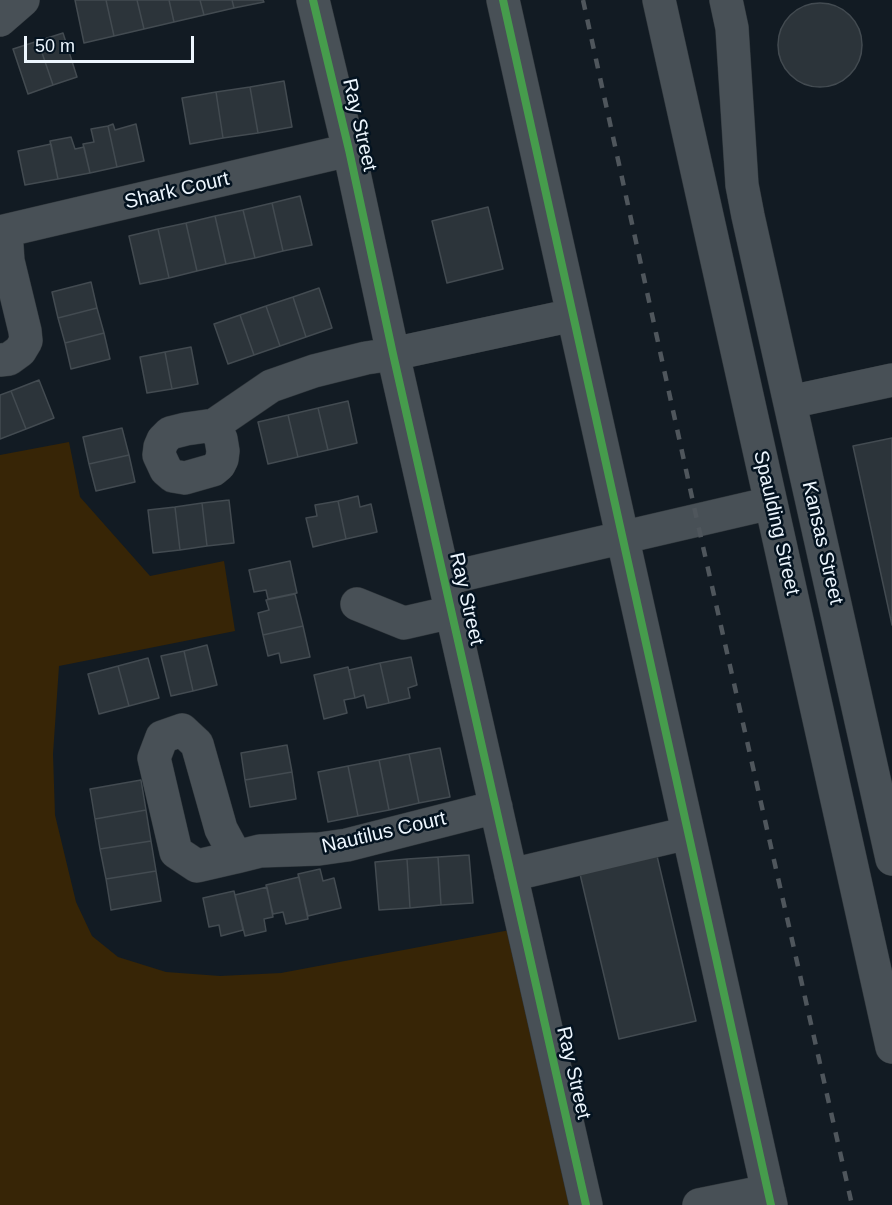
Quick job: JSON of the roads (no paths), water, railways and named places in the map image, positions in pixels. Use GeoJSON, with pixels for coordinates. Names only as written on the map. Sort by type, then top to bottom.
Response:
{"type":"FeatureCollection","features":[{"type":"Feature","properties":{"kind":"street"},"geometry":{"type":"LineString","coordinates":[[0,20],[24,0]]}},
{"type":"Feature","properties":{"kind":"street","name":"Ray Street"},"geometry":{"type":"LineString","coordinates":[[314,0],[586,1205]]}},
{"type":"Feature","properties":{"kind":"street"},"geometry":{"type":"LineString","coordinates":[[503,0],[769,1198],[699,1205]]}},
{"type":"Feature","properties":{"kind":"street","name":"Spaulding Street"},"geometry":{"type":"LineString","coordinates":[[659,0],[892,1047]]}},
{"type":"Feature","properties":{"kind":"street","name":"Kansas Street"},"geometry":{"type":"LineString","coordinates":[[726,0],[732,28],[742,185],[750,228],[790,402],[885,787],[892,859]]}},
{"type":"Feature","properties":{"kind":"street","name":"Shark Court"},"geometry":{"type":"LineString","coordinates":[[0,360],[9,359],[20,351],[26,341],[3,231],[349,150]]}},
{"type":"Feature","properties":{"kind":"street"},"geometry":{"type":"LineString","coordinates":[[214,425],[271,386],[314,371],[573,315]]}},
{"type":"Feature","properties":{"kind":"street"},"geometry":{"type":"LineString","coordinates":[[790,402],[892,380]]}},
{"type":"Feature","properties":{"kind":"street"},"geometry":{"type":"LineString","coordinates":[[444,579],[771,503]]}},
{"type":"Feature","properties":{"kind":"street"},"geometry":{"type":"LineString","coordinates":[[357,604],[404,623],[452,612]]}},
{"type":"Feature","properties":{"kind":"street","name":"Nautilus Court"},"geometry":{"type":"LineString","coordinates":[[236,857],[260,851],[319,849],[347,845],[496,807]]}},
{"type":"Feature","properties":{"kind":"street"},"geometry":{"type":"LineString","coordinates":[[511,875],[688,833]]}},
{"type":"Feature","properties":{"kind":"railway"},"geometry":{"type":"LineString","coordinates":[[583,0],[697,520],[852,1205]]}}]}
